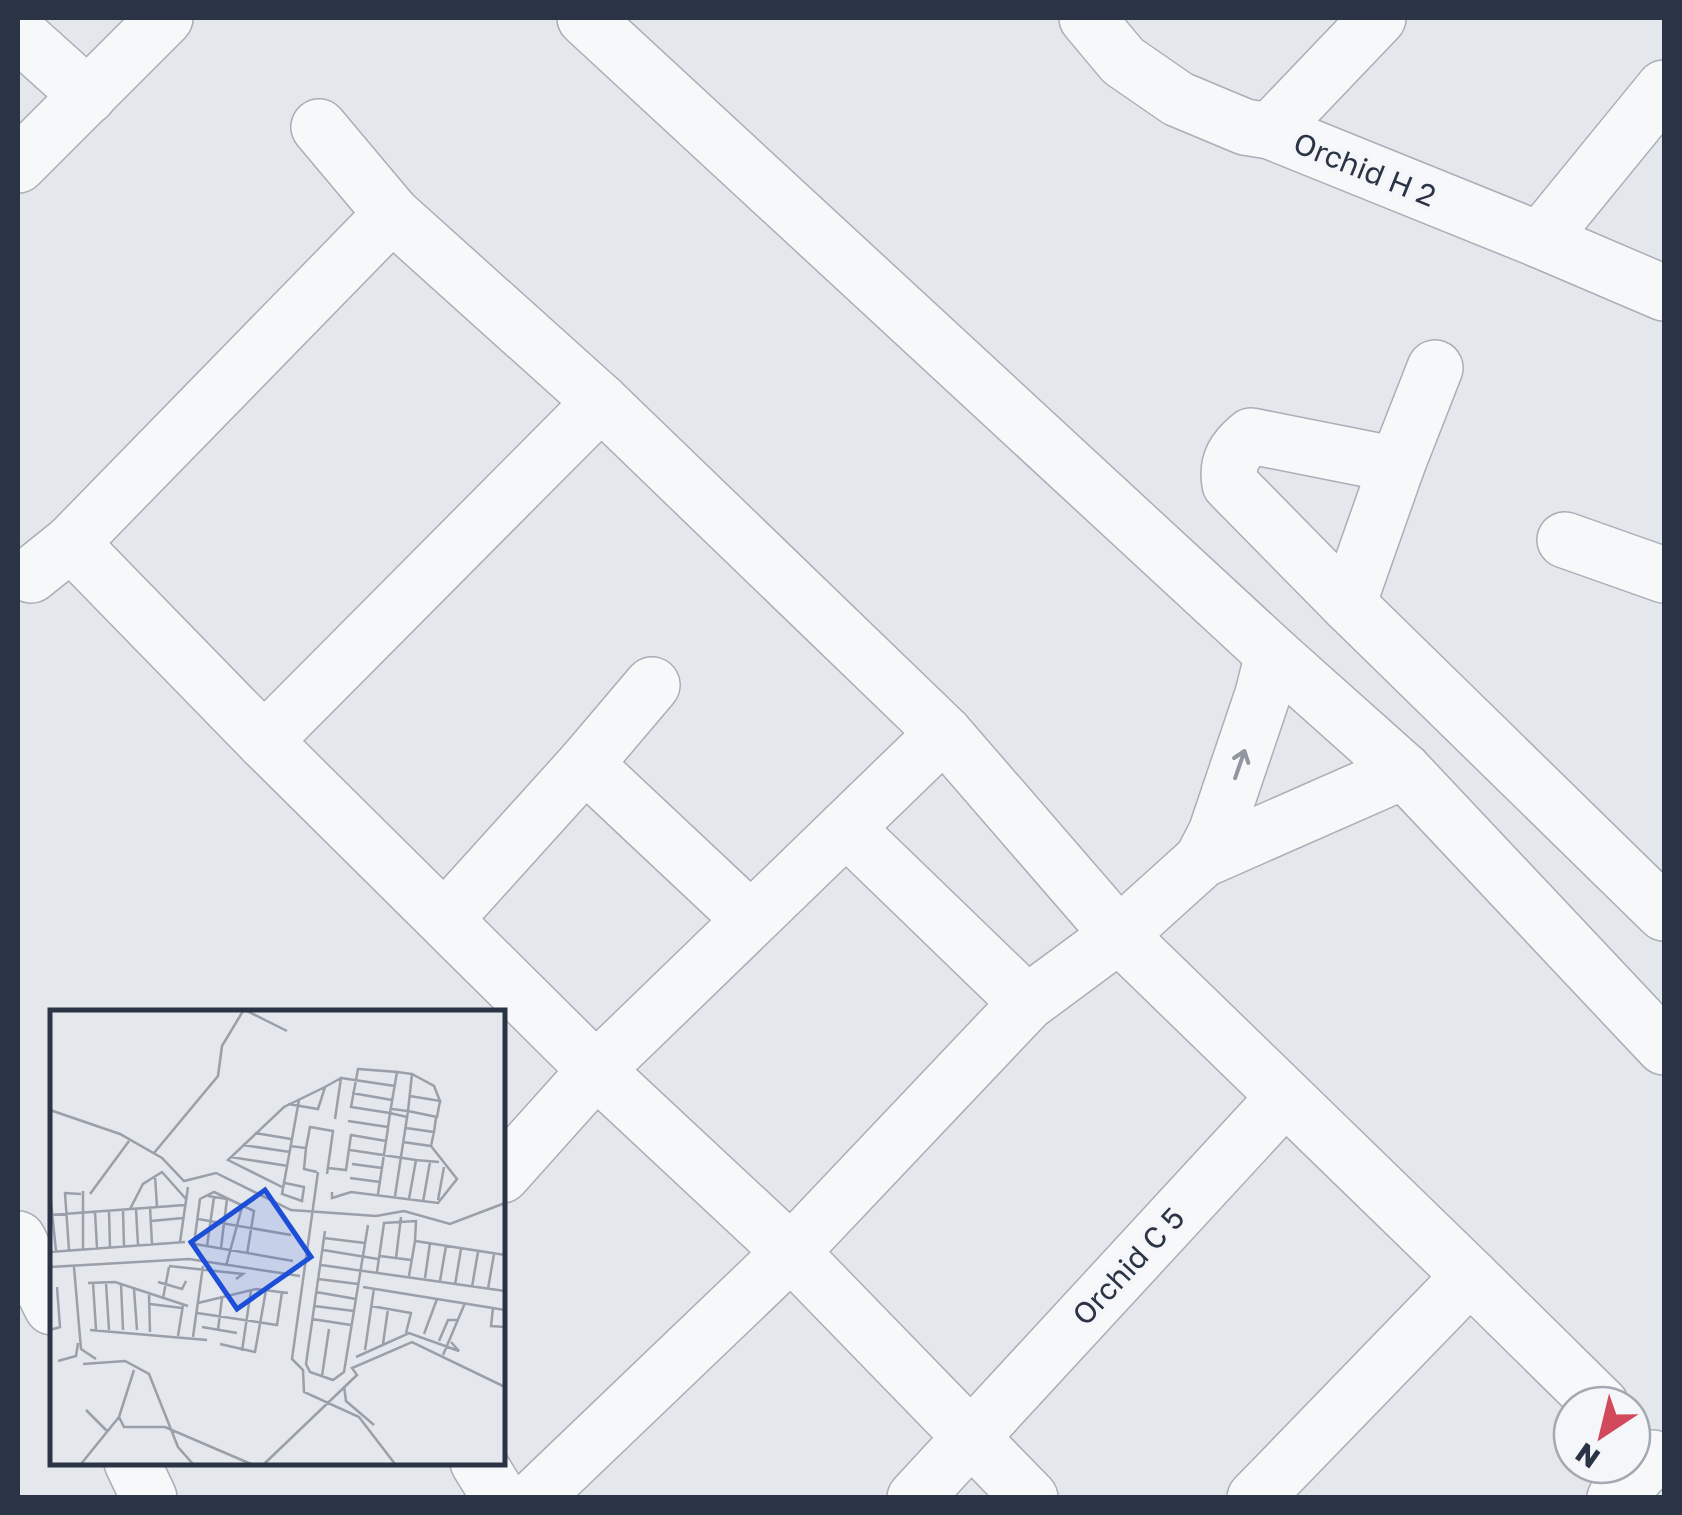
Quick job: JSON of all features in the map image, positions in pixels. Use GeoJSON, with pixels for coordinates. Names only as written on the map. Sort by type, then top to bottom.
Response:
{"type":"FeatureCollection","features":[{"type":"Feature","properties":{"kind":"street"},"geometry":{"type":"LineString","coordinates":[[18,165],[166,18]]}},
{"type":"Feature","properties":{"kind":"street"},"geometry":{"type":"LineString","coordinates":[[584,18],[1268,674],[1664,1047]]}},
{"type":"Feature","properties":{"kind":"street","name":"Orchid H 2"},"geometry":{"type":"LineString","coordinates":[[1087,18],[1123,61],[1178,99],[1246,127],[1270,130],[1664,293]]}},
{"type":"Feature","properties":{"kind":"street"},"geometry":{"type":"LineString","coordinates":[[1270,130],[1378,18]]}},
{"type":"Feature","properties":{"kind":"street"},"geometry":{"type":"LineString","coordinates":[[18,32],[88,96]]}},
{"type":"Feature","properties":{"kind":"street"},"geometry":{"type":"LineString","coordinates":[[1540,240],[1664,88]]}},
{"type":"Feature","properties":{"kind":"street"},"geometry":{"type":"LineString","coordinates":[[319,127],[392,214],[600,402],[944,733],[1118,935],[1580,1385]]}},
{"type":"Feature","properties":{"kind":"street"},"geometry":{"type":"LineString","coordinates":[[392,214],[51,559],[264,742],[596,1070],[791,1252],[1030,1498]]}},
{"type":"Feature","properties":{"kind":"street"},"geometry":{"type":"LineString","coordinates":[[1348,604],[1436,368]]}},
{"type":"Feature","properties":{"kind":"street"},"geometry":{"type":"LineString","coordinates":[[264,742],[600,402]]}},
{"type":"Feature","properties":{"kind":"street"},"geometry":{"type":"LineString","coordinates":[[1397,465],[1252,436],[1239,446],[1230,461],[1230,484],[1664,913]]}},
{"type":"Feature","properties":{"kind":"street"},"geometry":{"type":"LineString","coordinates":[[1565,540],[1664,575]]}},
{"type":"Feature","properties":{"kind":"street"},"geometry":{"type":"LineString","coordinates":[[1216,846],[1268,674]]}},
{"type":"Feature","properties":{"kind":"street"},"geometry":{"type":"LineString","coordinates":[[444,919],[652,685]]}},
{"type":"Feature","properties":{"kind":"street"},"geometry":{"type":"LineString","coordinates":[[505,1172],[596,1070],[944,733]]}},
{"type":"Feature","properties":{"kind":"street"},"geometry":{"type":"LineString","coordinates":[[585,764],[750,919]]}},
{"type":"Feature","properties":{"kind":"street"},"geometry":{"type":"LineString","coordinates":[[534,1498],[791,1252],[1027,1003],[1118,935],[1216,846],[1383,779]]}},
{"type":"Feature","properties":{"kind":"street"},"geometry":{"type":"LineString","coordinates":[[846,828],[1027,1003]]}},
{"type":"Feature","properties":{"kind":"street","name":"Orchid C 5"},"geometry":{"type":"LineString","coordinates":[[915,1498],[1285,1096]]}},
{"type":"Feature","properties":{"kind":"street"},"geometry":{"type":"LineString","coordinates":[[18,1239],[50,1304]]}},
{"type":"Feature","properties":{"kind":"street"},"geometry":{"type":"LineString","coordinates":[[1255,1498],[1470,1276]]}},
{"type":"Feature","properties":{"kind":"street"},"geometry":{"type":"LineString","coordinates":[[133,1465],[149,1498]]}},
{"type":"Feature","properties":{"kind":"street"},"geometry":{"type":"LineString","coordinates":[[480,1465],[500,1498]]}}]}
